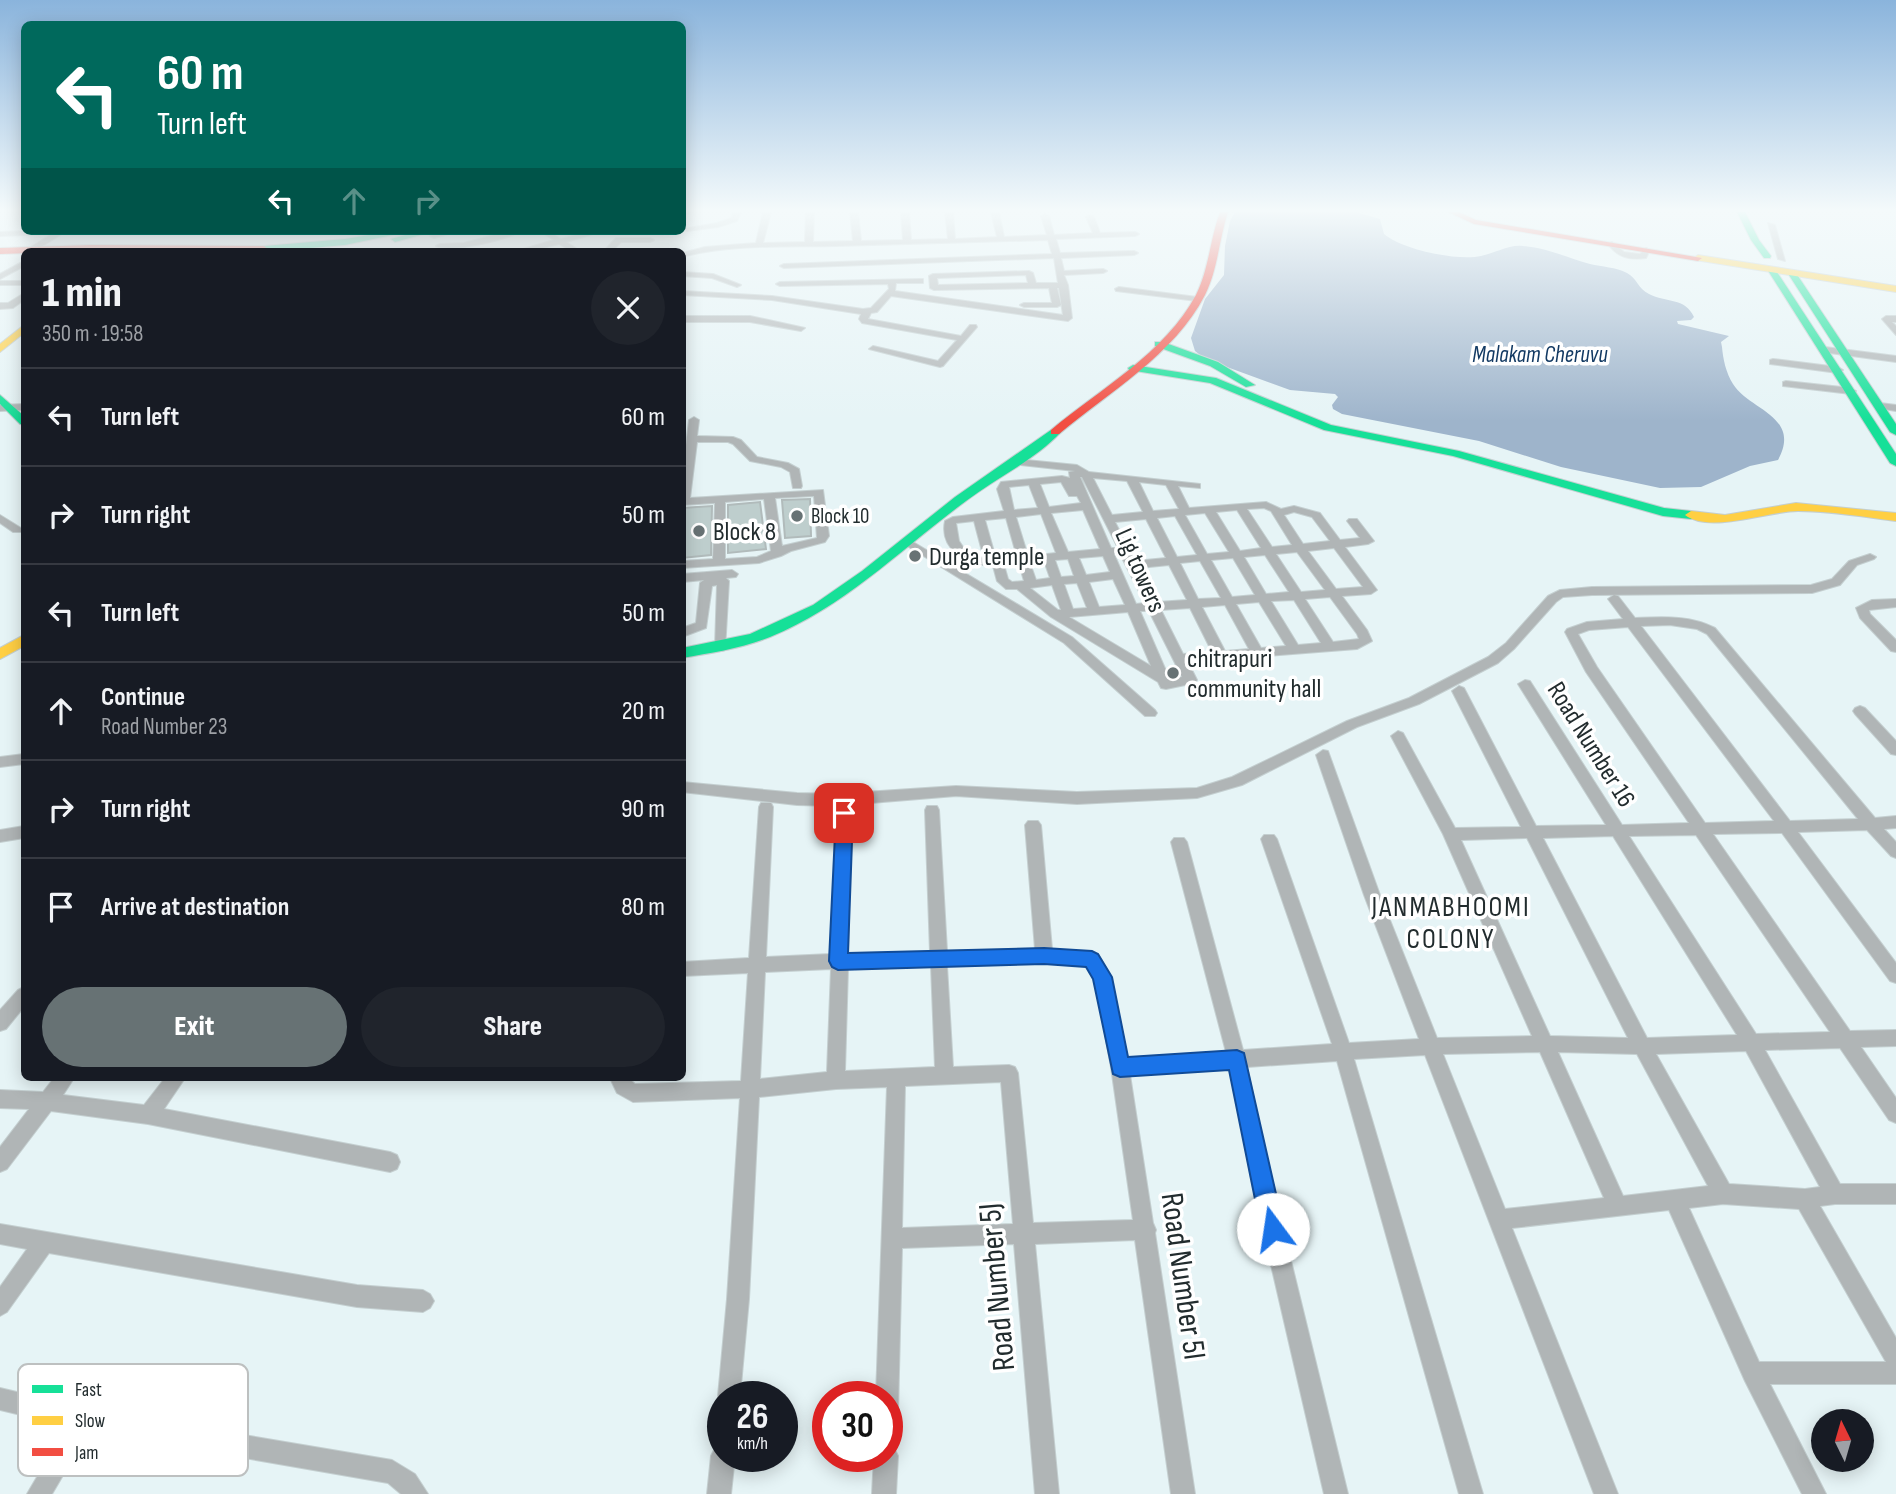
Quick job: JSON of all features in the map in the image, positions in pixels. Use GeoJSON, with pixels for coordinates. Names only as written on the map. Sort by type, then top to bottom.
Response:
{"type":"FeatureCollection","features":[{"type":"Feature","properties":{"kind":"street"},"geometry":{"type":"LineString","coordinates":[[728,282],[737,285]]}},
{"type":"Feature","properties":{"kind":"street"},"geometry":{"type":"LineString","coordinates":[[770,298],[779,282]]}},
{"type":"Feature","properties":{"kind":"street"},"geometry":{"type":"LineString","coordinates":[[686,293],[770,298],[867,312],[874,310],[890,293],[892,282]]}},
{"type":"Feature","properties":{"kind":"street"},"geometry":{"type":"LineString","coordinates":[[933,282],[934,288],[1064,285]]}},
{"type":"Feature","properties":{"kind":"street"},"geometry":{"type":"LineString","coordinates":[[988,282],[994,304],[1058,305],[1052,285]]}},
{"type":"Feature","properties":{"kind":"street"},"geometry":{"type":"LineString","coordinates":[[890,293],[1068,318],[1063,282]]}},
{"type":"Feature","properties":{"kind":"street"},"geometry":{"type":"LineString","coordinates":[[686,652],[721,647],[763,635],[833,596],[908,542],[962,498],[1012,465],[1133,368],[1182,321],[1197,299],[1204,282]]}},
{"type":"Feature","properties":{"kind":"street"},"geometry":{"type":"LineString","coordinates":[[1788,282],[1825,350],[1896,463]]}},
{"type":"Feature","properties":{"kind":"street"},"geometry":{"type":"LineString","coordinates":[[1791,282],[1888,407],[1896,432]]}},
{"type":"Feature","properties":{"kind":"street"},"geometry":{"type":"LineString","coordinates":[[1870,282],[1895,286]]}},
{"type":"Feature","properties":{"kind":"street"},"geometry":{"type":"LineString","coordinates":[[1872,282],[1895,286]]}},
{"type":"Feature","properties":{"kind":"street"},"geometry":{"type":"LineString","coordinates":[[1119,289],[1197,299]]}},
{"type":"Feature","properties":{"kind":"street"},"geometry":{"type":"LineString","coordinates":[[0,306],[10,306],[21,299]]}},
{"type":"Feature","properties":{"kind":"street"},"geometry":{"type":"LineString","coordinates":[[867,312],[863,319],[865,321],[963,340]]}},
{"type":"Feature","properties":{"kind":"street"},"geometry":{"type":"LineString","coordinates":[[686,319],[750,320],[801,328]]}},
{"type":"Feature","properties":{"kind":"street"},"geometry":{"type":"LineString","coordinates":[[1896,319],[1886,319],[1896,332]]}},
{"type":"Feature","properties":{"kind":"street"},"geometry":{"type":"LineString","coordinates":[[930,375],[973,327]]}},
{"type":"Feature","properties":{"kind":"street"},"geometry":{"type":"LineString","coordinates":[[0,349],[21,331]]}},
{"type":"Feature","properties":{"kind":"street"},"geometry":{"type":"LineString","coordinates":[[1159,344],[1214,364],[1226,379]]}},
{"type":"Feature","properties":{"kind":"street"},"geometry":{"type":"LineString","coordinates":[[873,349],[940,364]]}},
{"type":"Feature","properties":{"kind":"street"},"geometry":{"type":"LineString","coordinates":[[1825,350],[1895,360]]}},
{"type":"Feature","properties":{"kind":"street"},"geometry":{"type":"LineString","coordinates":[[1773,362],[1838,370]]}},
{"type":"Feature","properties":{"kind":"street"},"geometry":{"type":"LineString","coordinates":[[1133,368],[1226,379],[1312,419],[1356,434],[1455,453],[1663,512],[1732,514],[1791,503],[1896,508]]}},
{"type":"Feature","properties":{"kind":"street"},"geometry":{"type":"LineString","coordinates":[[1786,384],[1851,391]]}},
{"type":"Feature","properties":{"kind":"street"},"geometry":{"type":"LineString","coordinates":[[686,484],[693,421]]}},
{"type":"Feature","properties":{"kind":"street"},"geometry":{"type":"LineString","coordinates":[[692,439],[729,439],[737,442],[754,459],[784,465],[794,471],[797,486]]}},
{"type":"Feature","properties":{"kind":"street"},"geometry":{"type":"LineString","coordinates":[[1012,465],[1196,486]]}},
{"type":"Feature","properties":{"kind":"street"},"geometry":{"type":"LineString","coordinates":[[1079,474],[1108,519],[1190,680],[1165,682],[1061,613],[1026,585],[1023,559],[1010,514],[1003,486],[1065,480],[1083,506],[1010,514],[979,517],[953,520],[949,526],[956,546],[965,557],[974,562],[994,562],[1023,559],[1123,550]]}},
{"type":"Feature","properties":{"kind":"street","name":"Lig towers"},"geometry":{"type":"LineString","coordinates":[[1079,474],[1083,506],[1113,576],[1165,682]]}},
{"type":"Feature","properties":{"kind":"street"},"geometry":{"type":"LineString","coordinates":[[1131,478],[1221,656]]}},
{"type":"Feature","properties":{"kind":"street"},"geometry":{"type":"LineString","coordinates":[[1033,481],[1045,510],[1083,579],[1094,610]]}},
{"type":"Feature","properties":{"kind":"street"},"geometry":{"type":"LineString","coordinates":[[1170,482],[1204,557],[1258,653]]}},
{"type":"Feature","properties":{"kind":"street"},"geometry":{"type":"LineString","coordinates":[[686,499],[720,500],[819,492],[821,540],[787,548],[759,560],[686,565]]}},
{"type":"Feature","properties":{"kind":"street"},"geometry":{"type":"LineString","coordinates":[[769,496],[776,554]]}},
{"type":"Feature","properties":{"kind":"street"},"geometry":{"type":"LineString","coordinates":[[719,563],[720,500]]}},
{"type":"Feature","properties":{"kind":"street"},"geometry":{"type":"LineString","coordinates":[[1791,503],[1896,517]]}},
{"type":"Feature","properties":{"kind":"street"},"geometry":{"type":"LineString","coordinates":[[1108,519],[1266,505],[1278,513],[1366,641],[1357,645],[1178,659]]}},
{"type":"Feature","properties":{"kind":"street"},"geometry":{"type":"LineString","coordinates":[[1240,506],[1330,647]]}},
{"type":"Feature","properties":{"kind":"street"},"geometry":{"type":"LineString","coordinates":[[1061,613],[1368,591],[1371,587],[1316,515],[1294,509],[1278,513]]}},
{"type":"Feature","properties":{"kind":"street"},"geometry":{"type":"LineString","coordinates":[[1209,510],[1294,649]]}},
{"type":"Feature","properties":{"kind":"street"},"geometry":{"type":"LineString","coordinates":[[979,517],[994,562],[1006,584],[1026,585],[1113,576]]}},
{"type":"Feature","properties":{"kind":"street"},"geometry":{"type":"LineString","coordinates":[[0,519],[18,530]]}},
{"type":"Feature","properties":{"kind":"street"},"geometry":{"type":"LineString","coordinates":[[1130,565],[1368,541],[1353,521]]}},
{"type":"Feature","properties":{"kind":"street"},"geometry":{"type":"LineString","coordinates":[[908,542],[1068,639],[1150,713]]}},
{"type":"Feature","properties":{"kind":"street"},"geometry":{"type":"LineString","coordinates":[[1048,557],[1057,581],[1061,613]]}},
{"type":"Feature","properties":{"kind":"street"},"geometry":{"type":"LineString","coordinates":[[686,787],[797,799],[834,800],[956,791],[1077,798],[1197,793],[1237,781],[1352,724],[1414,701],[1493,660],[1560,594],[1592,591],[1812,589],[1836,582],[1853,563],[1870,558]]}},
{"type":"Feature","properties":{"kind":"street"},"geometry":{"type":"LineString","coordinates":[[686,578],[732,574]]}},
{"type":"Feature","properties":{"kind":"street"},"geometry":{"type":"LineString","coordinates":[[686,631],[702,625],[706,583],[715,580],[723,582],[721,647]]}},
{"type":"Feature","properties":{"kind":"street"},"geometry":{"type":"LineString","coordinates":[[1614,599],[1896,976]]}},
{"type":"Feature","properties":{"kind":"street"},"geometry":{"type":"LineString","coordinates":[[1896,603],[1872,604],[1862,608],[1864,615],[1896,648]]}},
{"type":"Feature","properties":{"kind":"street"},"geometry":{"type":"LineString","coordinates":[[1896,852],[1705,626],[1688,622],[1587,626],[1571,632],[1591,669],[1896,1114]]}},
{"type":"Feature","properties":{"kind":"street"},"geometry":{"type":"LineString","coordinates":[[0,654],[21,642]]}},
{"type":"Feature","properties":{"kind":"street","name":"Road Number 16"},"geometry":{"type":"LineString","coordinates":[[1525,684],[1751,1042],[1835,1194]]}},
{"type":"Feature","properties":{"kind":"street"},"geometry":{"type":"LineString","coordinates":[[1459,691],[1642,1046],[1723,1194]]}},
{"type":"Feature","properties":{"kind":"street"},"geometry":{"type":"LineString","coordinates":[[1860,711],[1896,750]]}},
{"type":"Feature","properties":{"kind":"street"},"geometry":{"type":"LineString","coordinates":[[1398,736],[1451,834],[1617,1205]]}},
{"type":"Feature","properties":{"kind":"street"},"geometry":{"type":"LineString","coordinates":[[1323,755],[1372,895],[1606,1494]]}},
{"type":"Feature","properties":{"kind":"street"},"geometry":{"type":"LineString","coordinates":[[0,762],[21,759]]}},
{"type":"Feature","properties":{"kind":"street"},"geometry":{"type":"LineString","coordinates":[[730,1381],[738,1298],[766,807]]}},
{"type":"Feature","properties":{"kind":"street"},"geometry":{"type":"LineString","coordinates":[[620,1081],[623,1087],[633,1093],[750,1089],[896,1076],[944,1076],[932,810]]}},
{"type":"Feature","properties":{"kind":"street"},"geometry":{"type":"LineString","coordinates":[[836,1080],[844,813]]}},
{"type":"Feature","properties":{"kind":"street"},"geometry":{"type":"LineString","coordinates":[[1451,834],[1896,822]]}},
{"type":"Feature","properties":{"kind":"street"},"geometry":{"type":"LineString","coordinates":[[1033,825],[1044,956]]}},
{"type":"Feature","properties":{"kind":"street"},"geometry":{"type":"LineString","coordinates":[[0,836],[21,832]]}},
{"type":"Feature","properties":{"kind":"street"},"geometry":{"type":"LineString","coordinates":[[1269,839],[1343,1051],[1471,1494]]}},
{"type":"Feature","properties":{"kind":"street"},"geometry":{"type":"LineString","coordinates":[[1178,842],[1237,1060],[1262,1183],[1336,1494]]}},
{"type":"Feature","properties":{"kind":"street","name":"Road Number 5I"},"geometry":{"type":"LineString","coordinates":[[686,969],[838,961],[1044,956],[1092,959],[1103,977],[1120,1067],[1183,1494]]}},
{"type":"Feature","properties":{"kind":"street"},"geometry":{"type":"LineString","coordinates":[[0,1023],[21,998]]}},
{"type":"Feature","properties":{"kind":"street"},"geometry":{"type":"LineString","coordinates":[[1120,1067],[1432,1046],[1642,1046],[1846,1042],[1896,1038]]}},
{"type":"Feature","properties":{"kind":"street","name":"Road Number 5J"},"geometry":{"type":"LineString","coordinates":[[944,1076],[1009,1073],[1047,1494]]}},
{"type":"Feature","properties":{"kind":"street"},"geometry":{"type":"LineString","coordinates":[[888,1381],[896,1076]]}},
{"type":"Feature","properties":{"kind":"street"},"geometry":{"type":"LineString","coordinates":[[0,1162],[63,1081]]}},
{"type":"Feature","properties":{"kind":"street"},"geometry":{"type":"LineString","coordinates":[[148,1115],[174,1081]]}},
{"type":"Feature","properties":{"kind":"street"},"geometry":{"type":"LineString","coordinates":[[0,1099],[46,1101],[148,1115],[390,1162]]}},
{"type":"Feature","properties":{"kind":"street"},"geometry":{"type":"LineString","coordinates":[[1498,1220],[1723,1194],[1805,1199],[1835,1194],[1896,1194]]}},
{"type":"Feature","properties":{"kind":"street"},"geometry":{"type":"LineString","coordinates":[[1675,1199],[1753,1373],[1814,1494]]}},
{"type":"Feature","properties":{"kind":"street"},"geometry":{"type":"LineString","coordinates":[[1805,1199],[1896,1359]]}},
{"type":"Feature","properties":{"kind":"street"},"geometry":{"type":"LineString","coordinates":[[894,1238],[1146,1230]]}},
{"type":"Feature","properties":{"kind":"street"},"geometry":{"type":"LineString","coordinates":[[0,1234],[357,1296],[414,1300]]}},
{"type":"Feature","properties":{"kind":"street"},"geometry":{"type":"LineString","coordinates":[[0,1305],[45,1241]]}},
{"type":"Feature","properties":{"kind":"street"},"geometry":{"type":"LineString","coordinates":[[1753,1373],[1896,1373]]}},
{"type":"Feature","properties":{"kind":"street"},"geometry":{"type":"LineString","coordinates":[[0,1399],[18,1403]]}},
{"type":"Feature","properties":{"kind":"street"},"geometry":{"type":"LineString","coordinates":[[248,1447],[392,1472],[407,1482],[416,1494]]}},
{"type":"Feature","properties":{"kind":"street"},"geometry":{"type":"LineString","coordinates":[[719,1494],[721,1472]]}},
{"type":"Feature","properties":{"kind":"street"},"geometry":{"type":"LineString","coordinates":[[884,1494],[885,1472]]}},
{"type":"Feature","properties":{"kind":"street"},"geometry":{"type":"LineString","coordinates":[[39,1494],[50,1476]]}},
{"type":"Feature","properties":{"kind":"water","name":"Malakam Cheruvu"},"geometry":{"type":"Polygon","coordinates":[[[1219,282],[1636,282],[1645,292],[1655,297],[1686,306],[1694,317],[1691,320],[1677,321],[1678,324],[1729,336],[1721,342],[1728,375],[1741,393],[1779,423],[1784,445],[1778,460],[1750,466],[1701,487],[1660,488],[1561,467],[1479,441],[1342,414],[1333,409],[1332,405],[1338,397],[1335,394],[1290,390],[1205,359],[1195,351],[1191,338],[1205,299],[1219,282]]]}},
{"type":"Feature","properties":{"kind":"building","name":"Block 10"},"geometry":{"type":"Polygon","coordinates":[[[810,499],[811,536],[785,538],[782,500],[810,499]]]}},
{"type":"Feature","properties":{"kind":"building"},"geometry":{"type":"Polygon","coordinates":[[[760,502],[766,549],[728,553],[728,505],[760,502]]]}},
{"type":"Feature","properties":{"kind":"building","name":"Block 8"},"geometry":{"type":"Polygon","coordinates":[[[712,506],[711,555],[686,558],[686,508],[712,506]]]}},
{"type":"Feature","properties":{"kind":"traffic: fast"},"geometry":{"type":"LineString","coordinates":[[1779,282],[1896,463]]}},
{"type":"Feature","properties":{"kind":"traffic: fast"},"geometry":{"type":"LineString","coordinates":[[1797,282],[1896,432]]}},
{"type":"Feature","properties":{"kind":"traffic: fast"},"geometry":{"type":"LineString","coordinates":[[1159,344],[1214,364],[1250,385]]}},
{"type":"Feature","properties":{"kind":"traffic: fast"},"geometry":{"type":"LineString","coordinates":[[1133,368],[1212,380],[1328,428],[1455,453],[1663,512],[1691,515]]}},
{"type":"Feature","properties":{"kind":"traffic: fast"},"geometry":{"type":"LineString","coordinates":[[0,398],[21,419]]}},
{"type":"Feature","properties":{"kind":"traffic: fast"},"geometry":{"type":"LineString","coordinates":[[686,652],[755,638],[818,608],[866,574],[959,500],[1055,432]]}},
{"type":"Feature","properties":{"kind":"traffic: slow"},"geometry":{"type":"LineString","coordinates":[[1850,282],[1896,289]]}},
{"type":"Feature","properties":{"kind":"traffic: slow"},"geometry":{"type":"LineString","coordinates":[[0,349],[21,331]]}},
{"type":"Feature","properties":{"kind":"traffic: slow"},"geometry":{"type":"LineString","coordinates":[[1691,515],[1725,519],[1796,507],[1896,517]]}},
{"type":"Feature","properties":{"kind":"traffic: slow"},"geometry":{"type":"LineString","coordinates":[[0,654],[21,642]]}},
{"type":"Feature","properties":{"kind":"traffic: jam"},"geometry":{"type":"LineString","coordinates":[[1055,432],[1135,369],[1172,334],[1188,315],[1205,282]]}},
{"type":"Feature","properties":{"kind":"place","name":"Block 10"},"geometry":{"type":"Point","coordinates":[797,516]}},
{"type":"Feature","properties":{"kind":"place","name":"Block 8"},"geometry":{"type":"Point","coordinates":[699,531]}},
{"type":"Feature","properties":{"kind":"place","name":"Durga temple"},"geometry":{"type":"Point","coordinates":[915,556]}},
{"type":"Feature","properties":{"kind":"place","name":"chitrapuri community hall"},"geometry":{"type":"Point","coordinates":[1173,673]}},
{"type":"Feature","properties":{"kind":"district","name":"JANMABHOOMI COLONY"},"geometry":{"type":"Point","coordinates":[1451,922]}},
{"type":"Feature","properties":{"kind":"route"},"geometry":{"type":"LineString","coordinates":[[844,813],[838,961],[1044,956],[1092,959],[1103,977],[1120,1067],[1237,1060],[1273,1229]]}}]}
